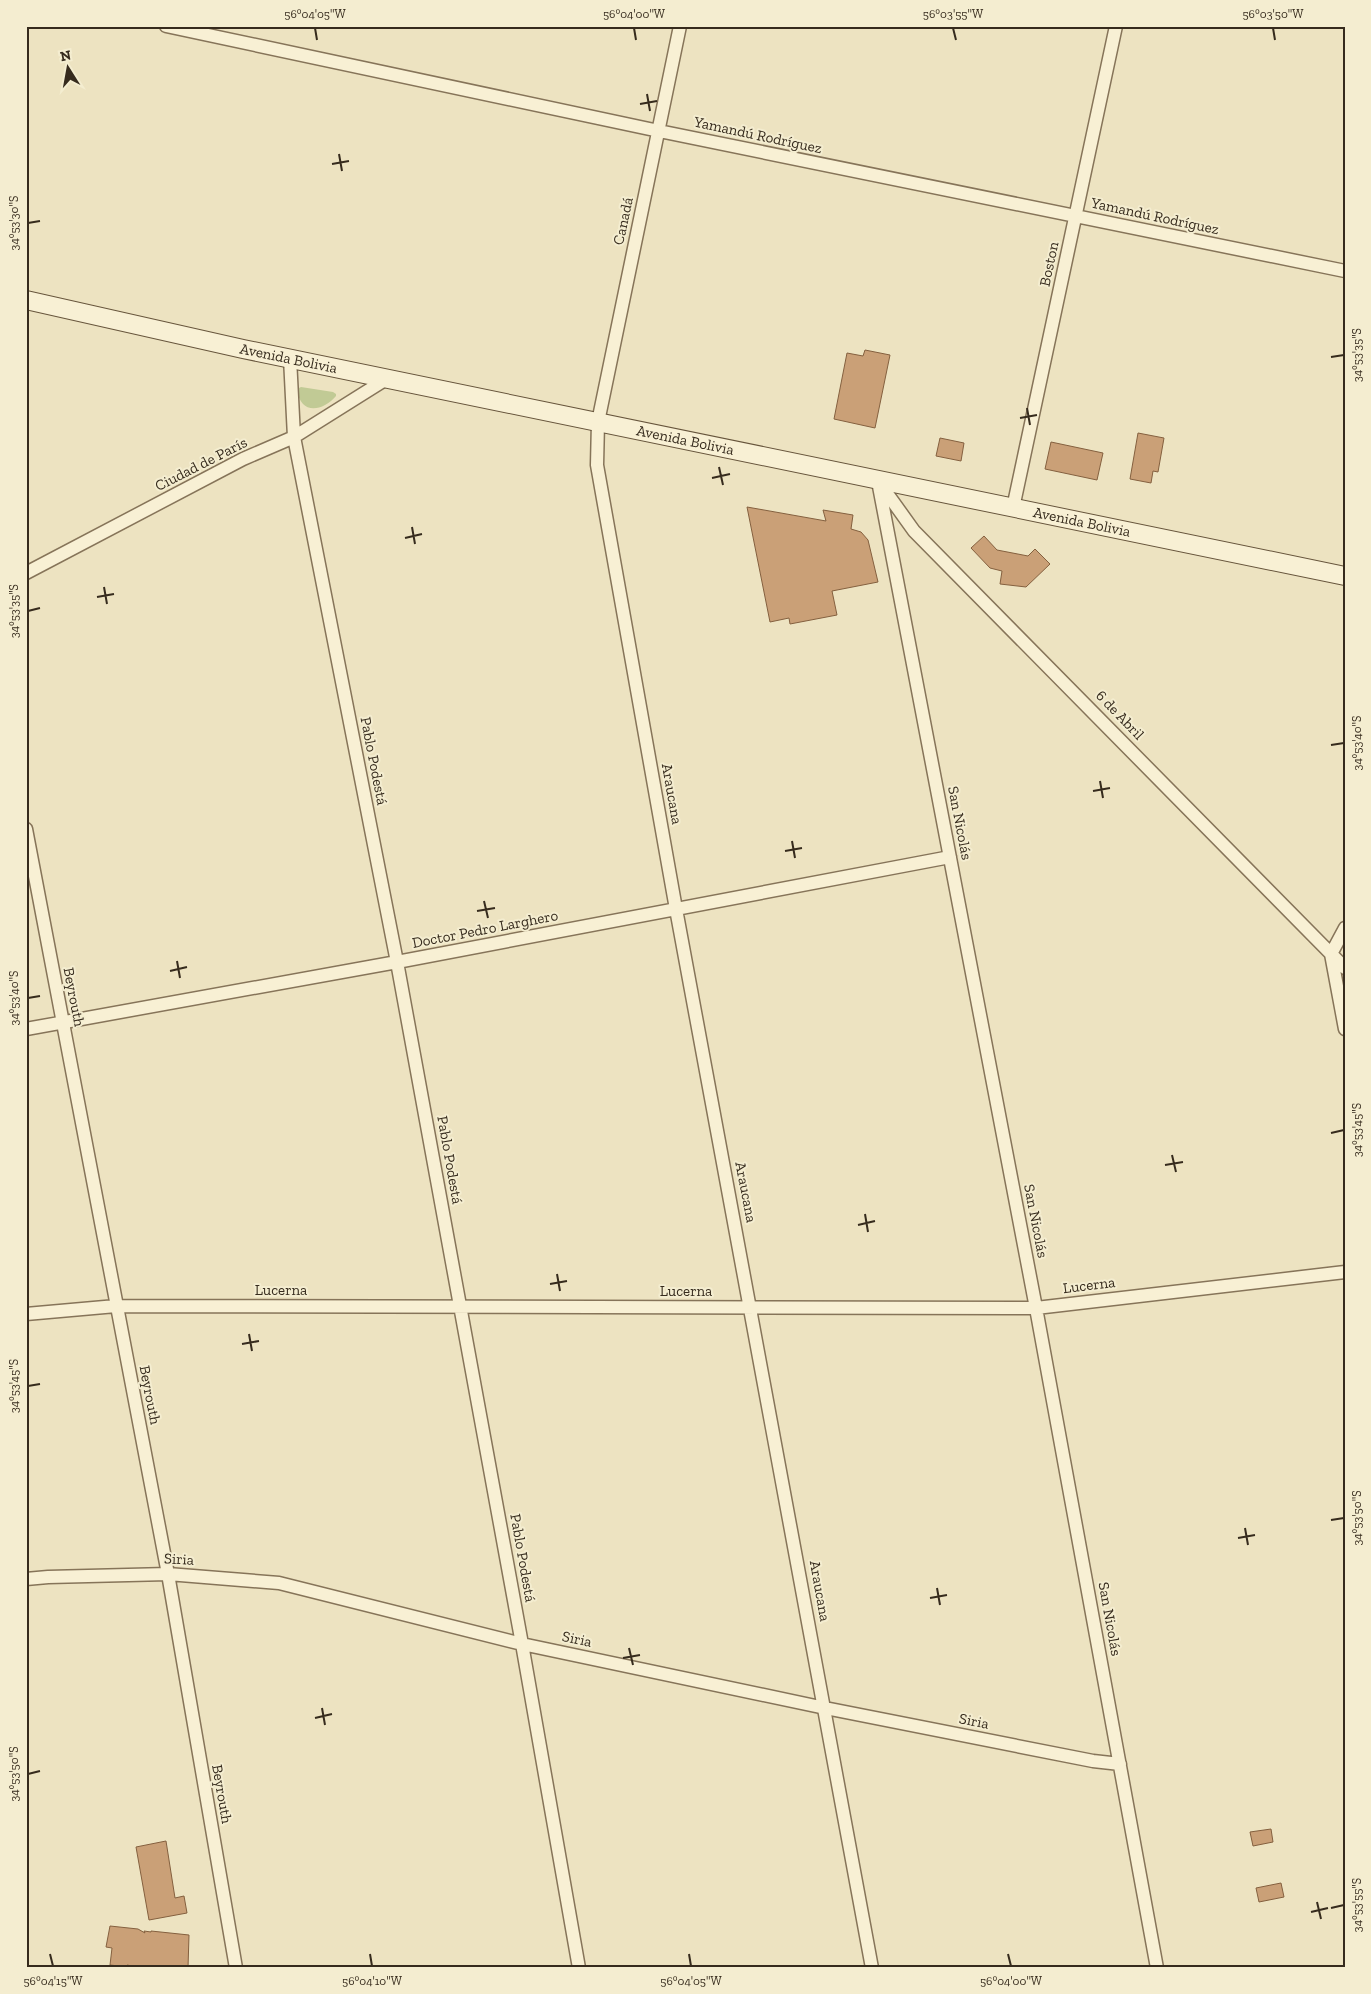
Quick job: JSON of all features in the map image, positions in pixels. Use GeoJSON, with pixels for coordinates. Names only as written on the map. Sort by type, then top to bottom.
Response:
{"type":"FeatureCollection","features":[{"type":"Feature","properties":{"kind":"street","name":"Yamandú Rodríguez"},"geometry":{"type":"LineString","coordinates":[[166,26],[659,131],[1345,271]]}},
{"type":"Feature","properties":{"kind":"street","name":"Canadá"},"geometry":{"type":"LineString","coordinates":[[598,422],[680,26]]}},
{"type":"Feature","properties":{"kind":"street","name":"Boston"},"geometry":{"type":"LineString","coordinates":[[1014,508],[1116,26]]}},
{"type":"Feature","properties":{"kind":"street","name":"Avenida Bolivia"},"geometry":{"type":"LineString","coordinates":[[26,300],[290,358],[1345,576]]}},
{"type":"Feature","properties":{"kind":"street","name":"Pablo Podestá"},"geometry":{"type":"LineString","coordinates":[[290,358],[294,437],[398,962],[522,1644],[578,1968]]}},
{"type":"Feature","properties":{"kind":"street","name":"Ciudad de París"},"geometry":{"type":"LineString","coordinates":[[26,573],[243,459],[294,437],[388,378]]}},
{"type":"Feature","properties":{"kind":"street","name":"Araucana"},"geometry":{"type":"LineString","coordinates":[[598,422],[597,464],[676,909],[872,1968]]}},
{"type":"Feature","properties":{"kind":"street","name":"San Nicolás"},"geometry":{"type":"LineString","coordinates":[[878,481],[1036,1308],[1157,1968]]}},
{"type":"Feature","properties":{"kind":"street","name":"6 de Abril"},"geometry":{"type":"LineString","coordinates":[[878,481],[914,531],[1345,968]]}},
{"type":"Feature","properties":{"kind":"street","name":"Beyrouth"},"geometry":{"type":"LineString","coordinates":[[26,829],[168,1574],[236,1968]]}},
{"type":"Feature","properties":{"kind":"street","name":"Doctor Pedro Larghero"},"geometry":{"type":"LineString","coordinates":[[26,1029],[398,962],[950,857]]}},
{"type":"Feature","properties":{"kind":"street"},"geometry":{"type":"LineString","coordinates":[[1345,928],[1332,954],[1345,1029]]}},
{"type":"Feature","properties":{"kind":"street"},"geometry":{"type":"LineString","coordinates":[[1332,954],[1345,957]]}},
{"type":"Feature","properties":{"kind":"street","name":"Lucerna"},"geometry":{"type":"LineString","coordinates":[[26,1314],[116,1306],[1036,1308],[1345,1272]]}},
{"type":"Feature","properties":{"kind":"street","name":"Siria"},"geometry":{"type":"LineString","coordinates":[[26,1579],[168,1574],[279,1583],[522,1644],[825,1708],[1093,1761],[1120,1764]]}},
{"type":"Feature","properties":{"kind":"green space"},"geometry":{"type":"Polygon","coordinates":[[[301,387],[333,392],[336,396],[318,408],[307,407],[299,397],[297,389],[301,387]]]}},
{"type":"Feature","properties":{"kind":"building"},"geometry":{"type":"Polygon","coordinates":[[[865,350],[890,355],[875,428],[834,419],[847,353],[863,356],[865,350]]]}},
{"type":"Feature","properties":{"kind":"building"},"geometry":{"type":"Polygon","coordinates":[[[1138,433],[1164,438],[1158,472],[1153,471],[1151,483],[1130,479],[1138,433]]]}},
{"type":"Feature","properties":{"kind":"building"},"geometry":{"type":"Polygon","coordinates":[[[940,438],[964,443],[961,461],[936,456],[940,438]]]}},
{"type":"Feature","properties":{"kind":"building"},"geometry":{"type":"Polygon","coordinates":[[[1051,442],[1103,453],[1097,480],[1045,469],[1051,442]]]}},
{"type":"Feature","properties":{"kind":"building"},"geometry":{"type":"Polygon","coordinates":[[[747,507],[826,521],[823,510],[853,515],[851,529],[861,532],[868,540],[878,582],[832,591],[837,615],[790,624],[789,618],[770,622],[747,507]]]}},
{"type":"Feature","properties":{"kind":"building"},"geometry":{"type":"Polygon","coordinates":[[[984,536],[997,550],[1028,556],[1035,549],[1050,564],[1026,587],[1000,584],[1002,571],[990,568],[971,548],[984,536]]]}},
{"type":"Feature","properties":{"kind":"building"},"geometry":{"type":"Polygon","coordinates":[[[1271,1829],[1273,1842],[1253,1846],[1250,1832],[1271,1829]]]}},
{"type":"Feature","properties":{"kind":"building"},"geometry":{"type":"Polygon","coordinates":[[[166,1841],[175,1898],[184,1896],[187,1913],[149,1920],[136,1847],[166,1841]]]}},
{"type":"Feature","properties":{"kind":"building"},"geometry":{"type":"Polygon","coordinates":[[[1281,1883],[1284,1897],[1259,1902],[1256,1888],[1281,1883]]]}},
{"type":"Feature","properties":{"kind":"building"},"geometry":{"type":"Polygon","coordinates":[[[110,1926],[138,1929],[145,1933],[144,1931],[151,1931],[189,1935],[188,1968],[142,1968],[127,1965],[127,1967],[110,1965],[112,1948],[106,1947],[110,1926]]]}}]}
